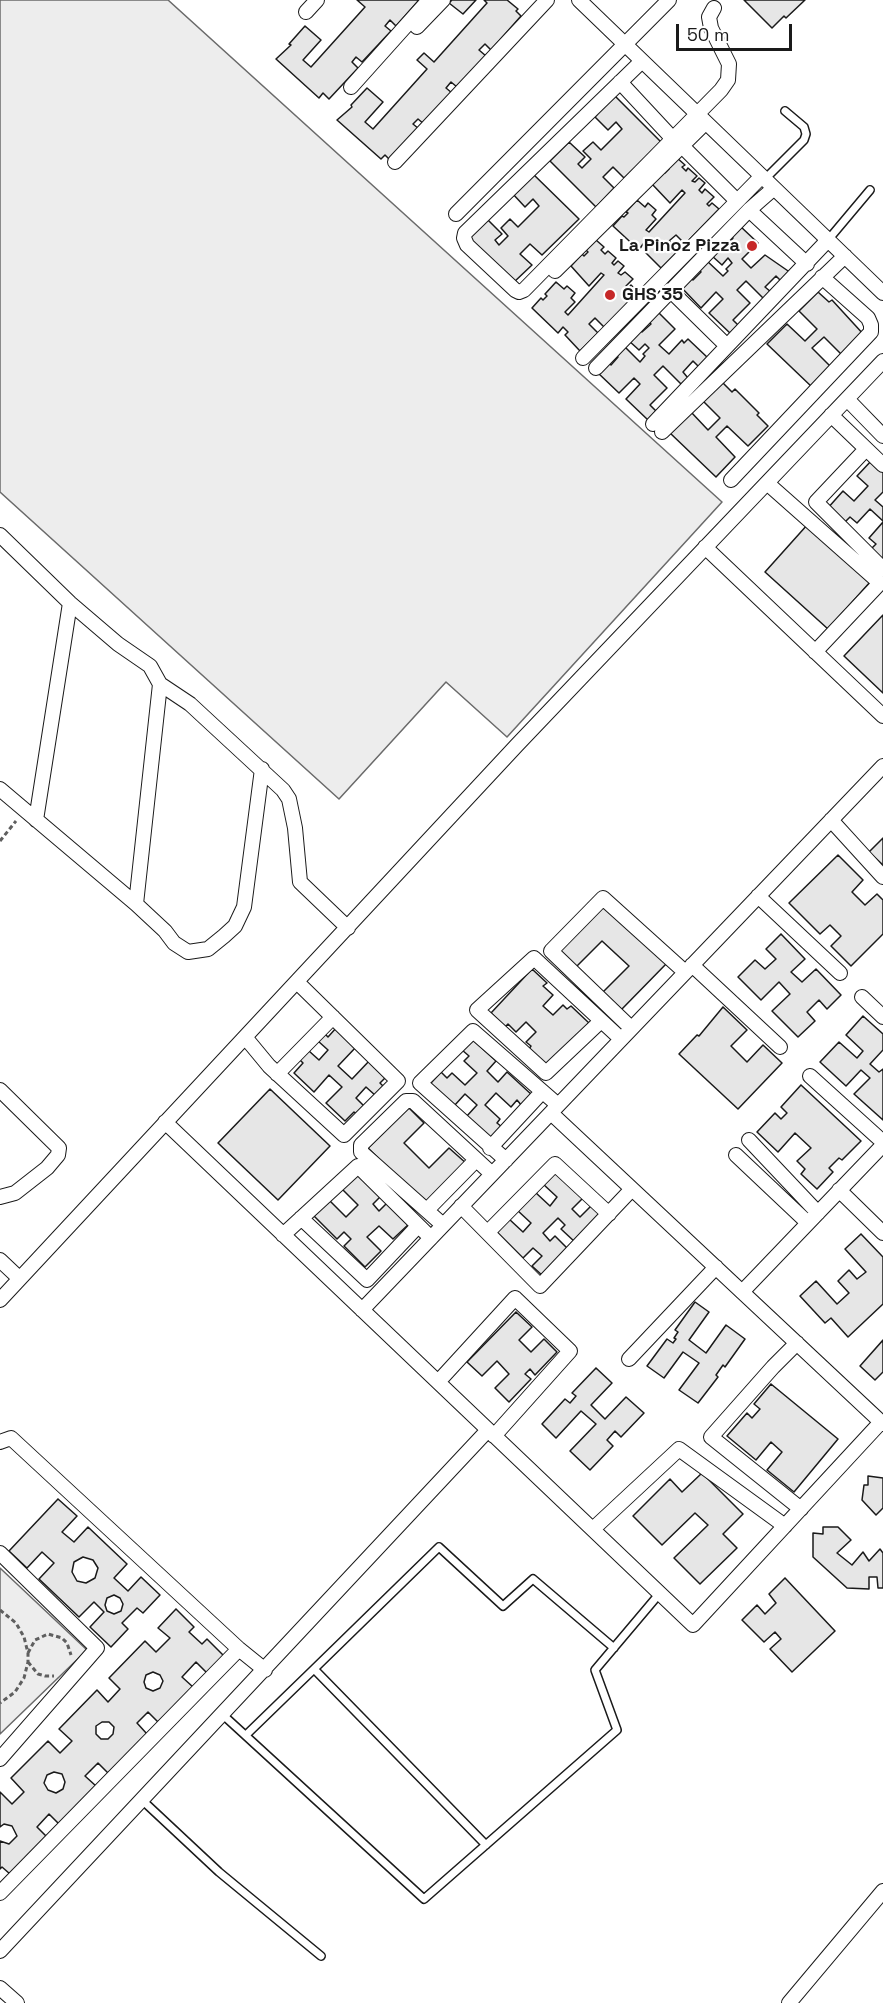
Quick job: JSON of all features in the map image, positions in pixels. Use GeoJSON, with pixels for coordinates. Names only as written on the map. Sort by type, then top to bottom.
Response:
{"type":"FeatureCollection","features":[{"type":"Feature","properties":{"kind":"street"},"geometry":{"type":"LineString","coordinates":[[306,12],[317,0]]}},
{"type":"Feature","properties":{"kind":"street"},"geometry":{"type":"LineString","coordinates":[[351,87],[429,0]]}},
{"type":"Feature","properties":{"kind":"street"},"geometry":{"type":"LineString","coordinates":[[371,75],[443,0]]}},
{"type":"Feature","properties":{"kind":"street"},"geometry":{"type":"LineString","coordinates":[[395,162],[547,0]]}},
{"type":"Feature","properties":{"kind":"street"},"geometry":{"type":"LineString","coordinates":[[579,0],[883,292]]}},
{"type":"Feature","properties":{"kind":"street"},"geometry":{"type":"LineString","coordinates":[[456,214],[669,0]]}},
{"type":"Feature","properties":{"kind":"street"},"geometry":{"type":"LineString","coordinates":[[528,298],[701,119],[722,90],[728,80],[729,64],[711,28],[709,17],[714,8]]}},
{"type":"Feature","properties":{"kind":"street"},"geometry":{"type":"LineString","coordinates":[[642,61],[465,233],[466,245],[514,290],[519,292],[524,290],[678,143]]}},
{"type":"Feature","properties":{"kind":"street"},"geometry":{"type":"LineString","coordinates":[[620,82],[736,200]]}},
{"type":"Feature","properties":{"kind":"street"},"geometry":{"type":"LineString","coordinates":[[584,358],[736,200],[766,182]]}},
{"type":"Feature","properties":{"kind":"street"},"geometry":{"type":"LineString","coordinates":[[596,368],[749,210],[766,182]]}},
{"type":"Feature","properties":{"kind":"street"},"geometry":{"type":"LineString","coordinates":[[749,210],[807,264]]}},
{"type":"Feature","properties":{"kind":"street"},"geometry":{"type":"LineString","coordinates":[[828,240],[727,346],[658,428],[845,256]]}},
{"type":"Feature","properties":{"kind":"street"},"geometry":{"type":"LineString","coordinates":[[731,480],[871,332],[868,318],[822,277]]}},
{"type":"Feature","properties":{"kind":"street"},"geometry":{"type":"LineString","coordinates":[[670,290],[727,346]]}},
{"type":"Feature","properties":{"kind":"street"},"geometry":{"type":"LineString","coordinates":[[0,1300],[517,745],[883,361]]}},
{"type":"Feature","properties":{"kind":"street"},"geometry":{"type":"LineString","coordinates":[[847,399],[883,436]]}},
{"type":"Feature","properties":{"kind":"street"},"geometry":{"type":"LineString","coordinates":[[831,415],[883,465]]}},
{"type":"Feature","properties":{"kind":"street"},"geometry":{"type":"LineString","coordinates":[[866,449],[816,502],[883,569]]}},
{"type":"Feature","properties":{"kind":"street"},"geometry":{"type":"LineString","coordinates":[[767,483],[880,583],[815,652]]}},
{"type":"Feature","properties":{"kind":"street"},"geometry":{"type":"LineString","coordinates":[[0,535],[70,603],[118,644],[150,666],[160,684],[190,704],[262,769],[289,799],[295,828],[300,882],[348,928]]}},
{"type":"Feature","properties":{"kind":"street"},"geometry":{"type":"LineString","coordinates":[[705,547],[883,716]]}},
{"type":"Feature","properties":{"kind":"street"},"geometry":{"type":"LineString","coordinates":[[31,815],[70,603]]}},
{"type":"Feature","properties":{"kind":"street"},"geometry":{"type":"LineString","coordinates":[[136,904],[160,684]]}},
{"type":"Feature","properties":{"kind":"street"},"geometry":{"type":"LineString","coordinates":[[362,1310],[883,766]]}},
{"type":"Feature","properties":{"kind":"street"},"geometry":{"type":"LineString","coordinates":[[0,789],[136,904],[165,931],[174,943],[188,952],[208,949],[235,926],[244,907],[262,769]]}},
{"type":"Feature","properties":{"kind":"street"},"geometry":{"type":"LineString","coordinates":[[831,820],[883,877]]}},
{"type":"Feature","properties":{"kind":"street"},"geometry":{"type":"LineString","coordinates":[[758,896],[840,974]]}},
{"type":"Feature","properties":{"kind":"street"},"geometry":{"type":"LineString","coordinates":[[632,1028],[551,951],[603,898],[689,968],[780,1047]]}},
{"type":"Feature","properties":{"kind":"street"},"geometry":{"type":"LineString","coordinates":[[601,1021],[546,1073],[477,1010],[534,958],[621,1039]]}},
{"type":"Feature","properties":{"kind":"street"},"geometry":{"type":"LineString","coordinates":[[244,1037],[277,1074],[344,1135],[398,1081],[297,982]]}},
{"type":"Feature","properties":{"kind":"street"},"geometry":{"type":"LineString","coordinates":[[862,997],[883,1017]]}},
{"type":"Feature","properties":{"kind":"street"},"geometry":{"type":"LineString","coordinates":[[277,1074],[333,1017]]}},
{"type":"Feature","properties":{"kind":"street"},"geometry":{"type":"LineString","coordinates":[[165,1122],[693,1625],[882,1423],[632,1189],[554,1109],[542,1092],[473,1031],[420,1083],[506,1160]]}},
{"type":"Feature","properties":{"kind":"street"},"geometry":{"type":"LineString","coordinates":[[742,1292],[883,1143],[810,1076]]}},
{"type":"Feature","properties":{"kind":"street"},"geometry":{"type":"LineString","coordinates":[[0,1090],[59,1148],[58,1155],[47,1168],[15,1193],[0,1197]]}},
{"type":"Feature","properties":{"kind":"street"},"geometry":{"type":"LineString","coordinates":[[490,1148],[542,1092]]}},
{"type":"Feature","properties":{"kind":"street"},"geometry":{"type":"LineString","coordinates":[[443,1225],[361,1152],[361,1145],[406,1101],[413,1101],[492,1174]]}},
{"type":"Feature","properties":{"kind":"street"},"geometry":{"type":"LineString","coordinates":[[749,1140],[813,1218]]}},
{"type":"Feature","properties":{"kind":"street"},"geometry":{"type":"LineString","coordinates":[[736,1155],[813,1218]]}},
{"type":"Feature","properties":{"kind":"street"},"geometry":{"type":"LineString","coordinates":[[427,1210],[476,1160]]}},
{"type":"Feature","properties":{"kind":"street"},"geometry":{"type":"LineString","coordinates":[[488,1232],[555,1164],[609,1214]]}},
{"type":"Feature","properties":{"kind":"street"},"geometry":{"type":"LineString","coordinates":[[283,1235],[358,1166],[431,1238]]}},
{"type":"Feature","properties":{"kind":"street"},"geometry":{"type":"LineString","coordinates":[[461,1206],[540,1286],[632,1189]]}},
{"type":"Feature","properties":{"kind":"street"},"geometry":{"type":"LineString","coordinates":[[839,1190],[883,1233]]}},
{"type":"Feature","properties":{"kind":"street"},"geometry":{"type":"LineString","coordinates":[[301,1218],[367,1280],[418,1226]]}},
{"type":"Feature","properties":{"kind":"street"},"geometry":{"type":"LineString","coordinates":[[0,1260],[19,1278]]}},
{"type":"Feature","properties":{"kind":"street"},"geometry":{"type":"LineString","coordinates":[[629,1359],[716,1267]]}},
{"type":"Feature","properties":{"kind":"street"},"geometry":{"type":"LineString","coordinates":[[0,1951],[222,1714],[570,1351],[514,1298],[438,1382]]}},
{"type":"Feature","properties":{"kind":"street"},"geometry":{"type":"LineString","coordinates":[[797,1343],[711,1437],[801,1509]]}},
{"type":"Feature","properties":{"kind":"street"},"geometry":{"type":"LineString","coordinates":[[0,1442],[11,1438],[264,1670]]}},
{"type":"Feature","properties":{"kind":"street"},"geometry":{"type":"LineString","coordinates":[[592,1529],[680,1449],[784,1526]]}},
{"type":"Feature","properties":{"kind":"street"},"geometry":{"type":"LineString","coordinates":[[0,1553],[97,1648],[0,1759]]}},
{"type":"Feature","properties":{"kind":"street"},"geometry":{"type":"LineString","coordinates":[[0,1893],[239,1649]]}},
{"type":"Feature","properties":{"kind":"street"},"geometry":{"type":"LineString","coordinates":[[789,2003],[883,1891]]}},
{"type":"Feature","properties":{"kind":"street"},"geometry":{"type":"LineString","coordinates":[[0,1988],[16,2003]]}},
{"type":"Feature","properties":{"kind":"lane"},"geometry":{"type":"LineString","coordinates":[[766,182],[804,140],[804,127],[785,111]]}},
{"type":"Feature","properties":{"kind":"lane"},"geometry":{"type":"LineString","coordinates":[[828,240],[870,190]]}},
{"type":"Feature","properties":{"kind":"lane"},"geometry":{"type":"LineString","coordinates":[[246,1735],[439,1546],[503,1606],[533,1579],[614,1648]]}},
{"type":"Feature","properties":{"kind":"lane"},"geometry":{"type":"LineString","coordinates":[[222,1714],[424,1899],[617,1730],[595,1670],[660,1593]]}},
{"type":"Feature","properties":{"kind":"lane"},"geometry":{"type":"LineString","coordinates":[[314,1669],[486,1845]]}},
{"type":"Feature","properties":{"kind":"lane"},"geometry":{"type":"LineString","coordinates":[[142,1800],[219,1872],[321,1956]]}},
{"type":"Feature","properties":{"kind":"path"},"geometry":{"type":"LineString","coordinates":[[0,841],[31,815]]}},
{"type":"Feature","properties":{"kind":"path"},"geometry":{"type":"LineString","coordinates":[[0,1610],[16,1623],[24,1637],[28,1653],[24,1678],[15,1692],[0,1703]]}},
{"type":"Feature","properties":{"kind":"path"},"geometry":{"type":"LineString","coordinates":[[28,1653],[35,1640],[48,1634],[56,1635],[62,1638],[71,1650],[70,1664]]}},
{"type":"Feature","properties":{"kind":"path"},"geometry":{"type":"LineString","coordinates":[[28,1662],[38,1674],[60,1675]]}},
{"type":"Feature","properties":{"kind":"shaded area"},"geometry":{"type":"Polygon","coordinates":[[[0,0],[168,0],[722,502],[507,737],[446,682],[339,799],[0,492],[0,0]]]}},
{"type":"Feature","properties":{"kind":"shaded area"},"geometry":{"type":"Polygon","coordinates":[[[0,1568],[87,1650],[0,1734],[0,1568]]]}},
{"type":"Feature","properties":{"kind":"building"},"geometry":{"type":"Polygon","coordinates":[[[357,0],[419,0],[396,26],[390,20],[385,26],[391,31],[362,62],[356,57],[352,62],[358,68],[329,99],[323,93],[319,98],[276,59],[291,45],[289,44],[305,26],[321,40],[303,60],[311,67],[365,7],[357,0]]]}},
{"type":"Feature","properties":{"kind":"building"},"geometry":{"type":"Polygon","coordinates":[[[452,0],[476,0],[463,14],[449,3],[452,0]]]}},
{"type":"Feature","properties":{"kind":"building"},"geometry":{"type":"Polygon","coordinates":[[[484,0],[507,0],[518,9],[516,11],[521,16],[491,50],[485,44],[479,50],[486,56],[457,87],[451,82],[446,88],[452,93],[424,124],[418,119],[413,124],[419,129],[391,161],[385,155],[381,159],[337,120],[352,107],[351,105],[367,88],[383,102],[365,122],[373,129],[427,69],[417,60],[424,53],[434,62],[487,3],[484,0]]]}},
{"type":"Feature","properties":{"kind":"building"},"geometry":{"type":"Polygon","coordinates":[[[744,0],[805,0],[772,28],[744,0]]]}},
{"type":"Feature","properties":{"kind":"building"},"geometry":{"type":"Polygon","coordinates":[[[614,95],[661,142],[624,178],[613,167],[603,177],[614,188],[596,207],[550,161],[569,142],[585,157],[578,164],[582,168],[591,159],[583,151],[593,142],[601,150],[622,129],[616,122],[608,130],[595,117],[614,95]]]}},
{"type":"Feature","properties":{"kind":"building"},"geometry":{"type":"Polygon","coordinates":[[[676,157],[685,165],[682,167],[686,171],[688,168],[697,176],[692,181],[695,182],[699,178],[705,183],[699,190],[702,193],[705,189],[714,197],[707,204],[709,206],[712,203],[719,209],[685,244],[676,235],[669,241],[679,250],[661,268],[645,252],[648,249],[643,244],[639,250],[613,226],[628,213],[626,212],[637,200],[645,207],[648,203],[656,210],[652,215],[656,219],[646,230],[649,232],[685,193],[682,190],[670,203],[652,184],[669,169],[667,167],[676,157]]]}},
{"type":"Feature","properties":{"kind":"building"},"geometry":{"type":"Polygon","coordinates":[[[531,172],[579,219],[542,255],[530,244],[520,254],[532,265],[513,283],[467,238],[487,219],[502,234],[495,240],[499,245],[508,236],[501,228],[510,219],[518,227],[539,206],[533,199],[525,207],[512,193],[531,172]]]}},
{"type":"Feature","properties":{"kind":"building"},"geometry":{"type":"Polygon","coordinates":[[[740,226],[758,243],[742,259],[751,268],[765,255],[791,273],[782,282],[776,276],[765,287],[771,292],[764,299],[746,281],[737,290],[750,303],[733,320],[739,326],[731,334],[709,313],[723,299],[716,292],[701,308],[680,286],[690,276],[693,280],[701,272],[698,268],[706,260],[723,276],[728,271],[726,269],[732,263],[728,258],[722,265],[711,255],[722,244],[725,247],[733,238],[730,235],[740,226]]]}},
{"type":"Feature","properties":{"kind":"building","name":"GHS 35"},"geometry":{"type":"Polygon","coordinates":[[[596,240],[604,247],[601,250],[605,254],[608,251],[616,258],[612,263],[614,265],[618,261],[624,266],[618,273],[621,275],[625,272],[633,279],[626,286],[628,289],[631,285],[638,292],[604,327],[595,318],[589,324],[598,333],[580,351],[565,335],[568,332],[563,327],[558,333],[532,308],[541,298],[543,300],[547,296],[545,294],[556,282],[564,289],[567,286],[575,293],[571,298],[575,302],[565,312],[568,315],[604,275],[601,273],[589,286],[571,266],[582,254],[584,256],[588,252],[586,250],[596,240]]]}},
{"type":"Feature","properties":{"kind":"building"},"geometry":{"type":"Polygon","coordinates":[[[818,292],[829,302],[832,300],[865,336],[844,357],[824,337],[812,348],[832,368],[813,388],[767,344],[787,324],[805,341],[817,329],[799,311],[818,292]]]}},
{"type":"Feature","properties":{"kind":"building"},"geometry":{"type":"Polygon","coordinates":[[[657,311],[675,329],[659,345],[669,354],[682,340],[684,343],[688,339],[708,358],[699,367],[693,361],[683,372],[688,378],[681,384],[663,366],[654,375],[667,388],[650,405],[656,411],[648,420],[626,399],[640,384],[634,378],[619,393],[597,372],[607,362],[611,365],[618,357],[615,354],[623,345],[640,362],[645,356],[643,354],[649,348],[645,344],[639,350],[628,340],[639,329],[642,332],[651,324],[647,320],[657,311]]]}},
{"type":"Feature","properties":{"kind":"building"},"geometry":{"type":"Polygon","coordinates":[[[721,381],[732,392],[735,389],[759,413],[757,415],[768,426],[748,446],[727,426],[716,437],[735,457],[716,477],[670,433],[691,412],[708,430],[720,418],[702,400],[721,381]]]}},
{"type":"Feature","properties":{"kind":"building"},"geometry":{"type":"Polygon","coordinates":[[[872,460],[883,470],[883,492],[875,500],[883,507],[883,521],[870,509],[857,523],[850,517],[843,524],[827,509],[843,491],[854,501],[868,486],[857,476],[872,460]]]}},
{"type":"Feature","properties":{"kind":"building"},"geometry":{"type":"Polygon","coordinates":[[[883,522],[883,560],[871,549],[876,544],[869,538],[883,522]]]}},
{"type":"Feature","properties":{"kind":"building"},"geometry":{"type":"Polygon","coordinates":[[[808,524],[871,581],[828,629],[765,572],[808,524]]]}},
{"type":"Feature","properties":{"kind":"building"},"geometry":{"type":"Polygon","coordinates":[[[883,615],[883,693],[844,656],[883,615]]]}},
{"type":"Feature","properties":{"kind":"building"},"geometry":{"type":"Polygon","coordinates":[[[883,838],[883,865],[869,852],[883,838]]]}},
{"type":"Feature","properties":{"kind":"building"},"geometry":{"type":"Polygon","coordinates":[[[838,855],[863,880],[852,892],[865,905],[877,894],[883,900],[883,934],[851,966],[831,946],[841,936],[830,925],[820,934],[789,903],[838,855]]]}},
{"type":"Feature","properties":{"kind":"building"},"geometry":{"type":"Polygon","coordinates":[[[606,903],[667,963],[621,1010],[603,992],[629,966],[602,941],[576,967],[560,951],[606,903]]]}},
{"type":"Feature","properties":{"kind":"building"},"geometry":{"type":"Polygon","coordinates":[[[781,934],[805,959],[791,972],[802,982],[816,969],[841,995],[827,1009],[819,1000],[807,1012],[815,1021],[798,1037],[772,1011],[790,994],[779,982],[761,1000],[738,977],[755,960],[765,969],[776,959],[766,949],[781,934]]]}},
{"type":"Feature","properties":{"kind":"building"},"geometry":{"type":"Polygon","coordinates":[[[532,969],[547,983],[543,986],[553,995],[543,1006],[553,1015],[563,1005],[567,1009],[571,1006],[589,1023],[548,1067],[529,1049],[531,1046],[526,1042],[536,1032],[526,1022],[516,1032],[508,1024],[505,1027],[491,1013],[532,969]]]}},
{"type":"Feature","properties":{"kind":"building"},"geometry":{"type":"Polygon","coordinates":[[[723,1007],[747,1030],[731,1046],[747,1062],[763,1045],[782,1063],[738,1109],[679,1054],[697,1035],[699,1036],[723,1007]]]}},
{"type":"Feature","properties":{"kind":"building"},"geometry":{"type":"Polygon","coordinates":[[[863,1016],[883,1034],[883,1050],[870,1064],[879,1072],[883,1069],[883,1120],[854,1094],[870,1078],[861,1070],[846,1086],[820,1062],[839,1042],[857,1058],[863,1051],[846,1035],[863,1016]]]}},
{"type":"Feature","properties":{"kind":"building"},"geometry":{"type":"Polygon","coordinates":[[[337,1027],[357,1046],[338,1066],[352,1079],[371,1059],[388,1075],[380,1083],[384,1087],[376,1096],[366,1087],[356,1098],[365,1107],[358,1115],[354,1112],[345,1121],[326,1103],[342,1087],[329,1075],[314,1092],[294,1073],[303,1063],[300,1060],[309,1051],[319,1060],[328,1050],[318,1041],[325,1034],[328,1037],[337,1027]]]}},
{"type":"Feature","properties":{"kind":"building"},"geometry":{"type":"Polygon","coordinates":[[[472,1039],[496,1061],[487,1071],[498,1082],[507,1072],[532,1095],[522,1106],[517,1100],[511,1107],[496,1093],[485,1105],[500,1119],[497,1123],[502,1127],[490,1140],[466,1117],[477,1105],[465,1094],[454,1106],[430,1084],[441,1072],[447,1078],[452,1073],[465,1085],[477,1073],[464,1061],[469,1056],[462,1050],[472,1039]]]}},
{"type":"Feature","properties":{"kind":"building"},"geometry":{"type":"Polygon","coordinates":[[[801,1085],[861,1141],[842,1160],[839,1158],[829,1168],[833,1172],[817,1189],[801,1174],[805,1169],[797,1161],[811,1148],[795,1133],[778,1152],[757,1132],[775,1113],[781,1119],[787,1113],[781,1107],[801,1085]]]}},
{"type":"Feature","properties":{"kind":"building"},"geometry":{"type":"Polygon","coordinates":[[[270,1089],[330,1146],[278,1200],[218,1143],[270,1089]]]}},
{"type":"Feature","properties":{"kind":"building"},"geometry":{"type":"Polygon","coordinates":[[[408,1107],[424,1123],[404,1143],[429,1168],[449,1148],[467,1164],[426,1205],[368,1148],[408,1107]]]}},
{"type":"Feature","properties":{"kind":"building"},"geometry":{"type":"Polygon","coordinates":[[[555,1170],[584,1197],[572,1209],[580,1217],[592,1205],[603,1215],[576,1243],[561,1229],[565,1225],[558,1218],[543,1233],[550,1241],[555,1236],[569,1250],[544,1277],[532,1266],[542,1256],[533,1248],[523,1258],[497,1232],[509,1219],[523,1232],[531,1223],[517,1210],[535,1192],[550,1206],[557,1197],[543,1184],[555,1170]]]}},
{"type":"Feature","properties":{"kind":"building"},"geometry":{"type":"Polygon","coordinates":[[[358,1171],[382,1195],[373,1204],[379,1211],[389,1201],[410,1223],[393,1239],[379,1226],[367,1237],[381,1251],[365,1267],[344,1246],[351,1239],[344,1232],[337,1239],[313,1215],[329,1200],[346,1217],[358,1205],[341,1188],[358,1171]]]}},
{"type":"Feature","properties":{"kind":"building"},"geometry":{"type":"Polygon","coordinates":[[[861,1234],[883,1257],[883,1304],[848,1337],[831,1318],[825,1323],[800,1296],[816,1281],[837,1304],[849,1293],[838,1281],[849,1270],[857,1279],[866,1272],[845,1249],[861,1234]]]}},
{"type":"Feature","properties":{"kind":"building"},"geometry":{"type":"Polygon","coordinates":[[[695,1302],[709,1312],[689,1340],[706,1353],[726,1325],[745,1339],[725,1367],[723,1365],[716,1375],[718,1377],[698,1403],[679,1390],[699,1363],[683,1352],[664,1378],[647,1366],[667,1339],[673,1343],[676,1339],[674,1338],[678,1332],[675,1330],[695,1302]]]}},
{"type":"Feature","properties":{"kind":"building"},"geometry":{"type":"Polygon","coordinates":[[[516,1312],[532,1327],[519,1340],[531,1352],[544,1339],[557,1352],[535,1375],[530,1369],[525,1374],[531,1379],[509,1402],[495,1388],[509,1374],[497,1361],[482,1376],[467,1362],[516,1312]]]}},
{"type":"Feature","properties":{"kind":"building"},"geometry":{"type":"Polygon","coordinates":[[[883,1340],[883,1372],[875,1380],[860,1366],[883,1340]]]}},
{"type":"Feature","properties":{"kind":"building"},"geometry":{"type":"Polygon","coordinates":[[[596,1368],[612,1383],[591,1405],[605,1419],[626,1397],[644,1413],[621,1437],[615,1431],[607,1440],[613,1446],[590,1470],[570,1451],[596,1424],[581,1411],[556,1438],[542,1424],[565,1399],[570,1403],[576,1396],[572,1393],[596,1368]]]}},
{"type":"Feature","properties":{"kind":"building"},"geometry":{"type":"Polygon","coordinates":[[[771,1384],[838,1439],[794,1492],[767,1470],[782,1452],[771,1442],[756,1460],[727,1436],[747,1413],[752,1418],[760,1409],[754,1404],[771,1384]]]}},
{"type":"Feature","properties":{"kind":"building"},"geometry":{"type":"Polygon","coordinates":[[[702,1473],[743,1514],[723,1534],[737,1548],[700,1584],[674,1558],[708,1525],[695,1513],[662,1545],[633,1516],[670,1479],[682,1492],[702,1473]]]}},
{"type":"Feature","properties":{"kind":"building"},"geometry":{"type":"Polygon","coordinates":[[[868,1476],[883,1478],[883,1508],[876,1515],[862,1500],[864,1485],[868,1485],[868,1476]]]}},
{"type":"Feature","properties":{"kind":"building"},"geometry":{"type":"Polygon","coordinates":[[[58,1499],[77,1516],[62,1532],[74,1542],[88,1527],[127,1564],[114,1578],[128,1591],[141,1577],[160,1595],[143,1613],[137,1608],[122,1623],[128,1629],[111,1647],[90,1627],[104,1612],[94,1602],[79,1617],[39,1579],[54,1563],[42,1552],[27,1568],[9,1551],[58,1499]],[[83,1557],[74,1562],[72,1572],[77,1581],[86,1583],[95,1578],[98,1568],[93,1560],[83,1557]],[[114,1595],[107,1598],[105,1605],[107,1611],[114,1614],[121,1611],[123,1604],[120,1598],[114,1595]]]}},
{"type":"Feature","properties":{"kind":"building"},"geometry":{"type":"Polygon","coordinates":[[[823,1527],[838,1527],[851,1540],[837,1553],[852,1565],[863,1552],[869,1561],[880,1549],[883,1553],[883,1588],[878,1588],[877,1577],[869,1577],[869,1589],[847,1588],[813,1557],[813,1533],[823,1534],[823,1527]]]}},
{"type":"Feature","properties":{"kind":"building"},"geometry":{"type":"Polygon","coordinates":[[[785,1578],[835,1631],[792,1672],[770,1649],[781,1639],[775,1632],[764,1642],[742,1620],[757,1605],[765,1614],[776,1603],[769,1594],[785,1578]]]}},
{"type":"Feature","properties":{"kind":"building"},"geometry":{"type":"Polygon","coordinates":[[[176,1609],[194,1627],[189,1632],[202,1644],[207,1639],[224,1656],[207,1673],[196,1662],[182,1677],[193,1687],[158,1722],[148,1712],[137,1723],[147,1734],[108,1773],[98,1763],[85,1776],[96,1786],[59,1824],[49,1814],[37,1827],[47,1837],[10,1874],[2,1867],[0,1869],[0,1841],[9,1844],[17,1836],[12,1826],[4,1824],[0,1827],[0,1792],[12,1804],[24,1792],[11,1778],[48,1741],[60,1753],[72,1741],[59,1729],[97,1690],[108,1702],[120,1689],[109,1678],[145,1641],[156,1652],[170,1638],[158,1628],[176,1609]],[[153,1672],[146,1675],[144,1682],[146,1688],[153,1691],[160,1688],[163,1681],[160,1675],[153,1672]],[[102,1722],[96,1726],[96,1734],[101,1739],[108,1739],[113,1734],[114,1727],[109,1722],[102,1722]],[[54,1772],[47,1775],[44,1783],[48,1790],[56,1793],[63,1789],[65,1782],[62,1774],[54,1772]]]}},
{"type":"Feature","properties":{"kind":"place","name":"La Pinoz Pizza"},"geometry":{"type":"Point","coordinates":[752,246]}},
{"type":"Feature","properties":{"kind":"place","name":"GHS 35"},"geometry":{"type":"Point","coordinates":[610,295]}}]}
